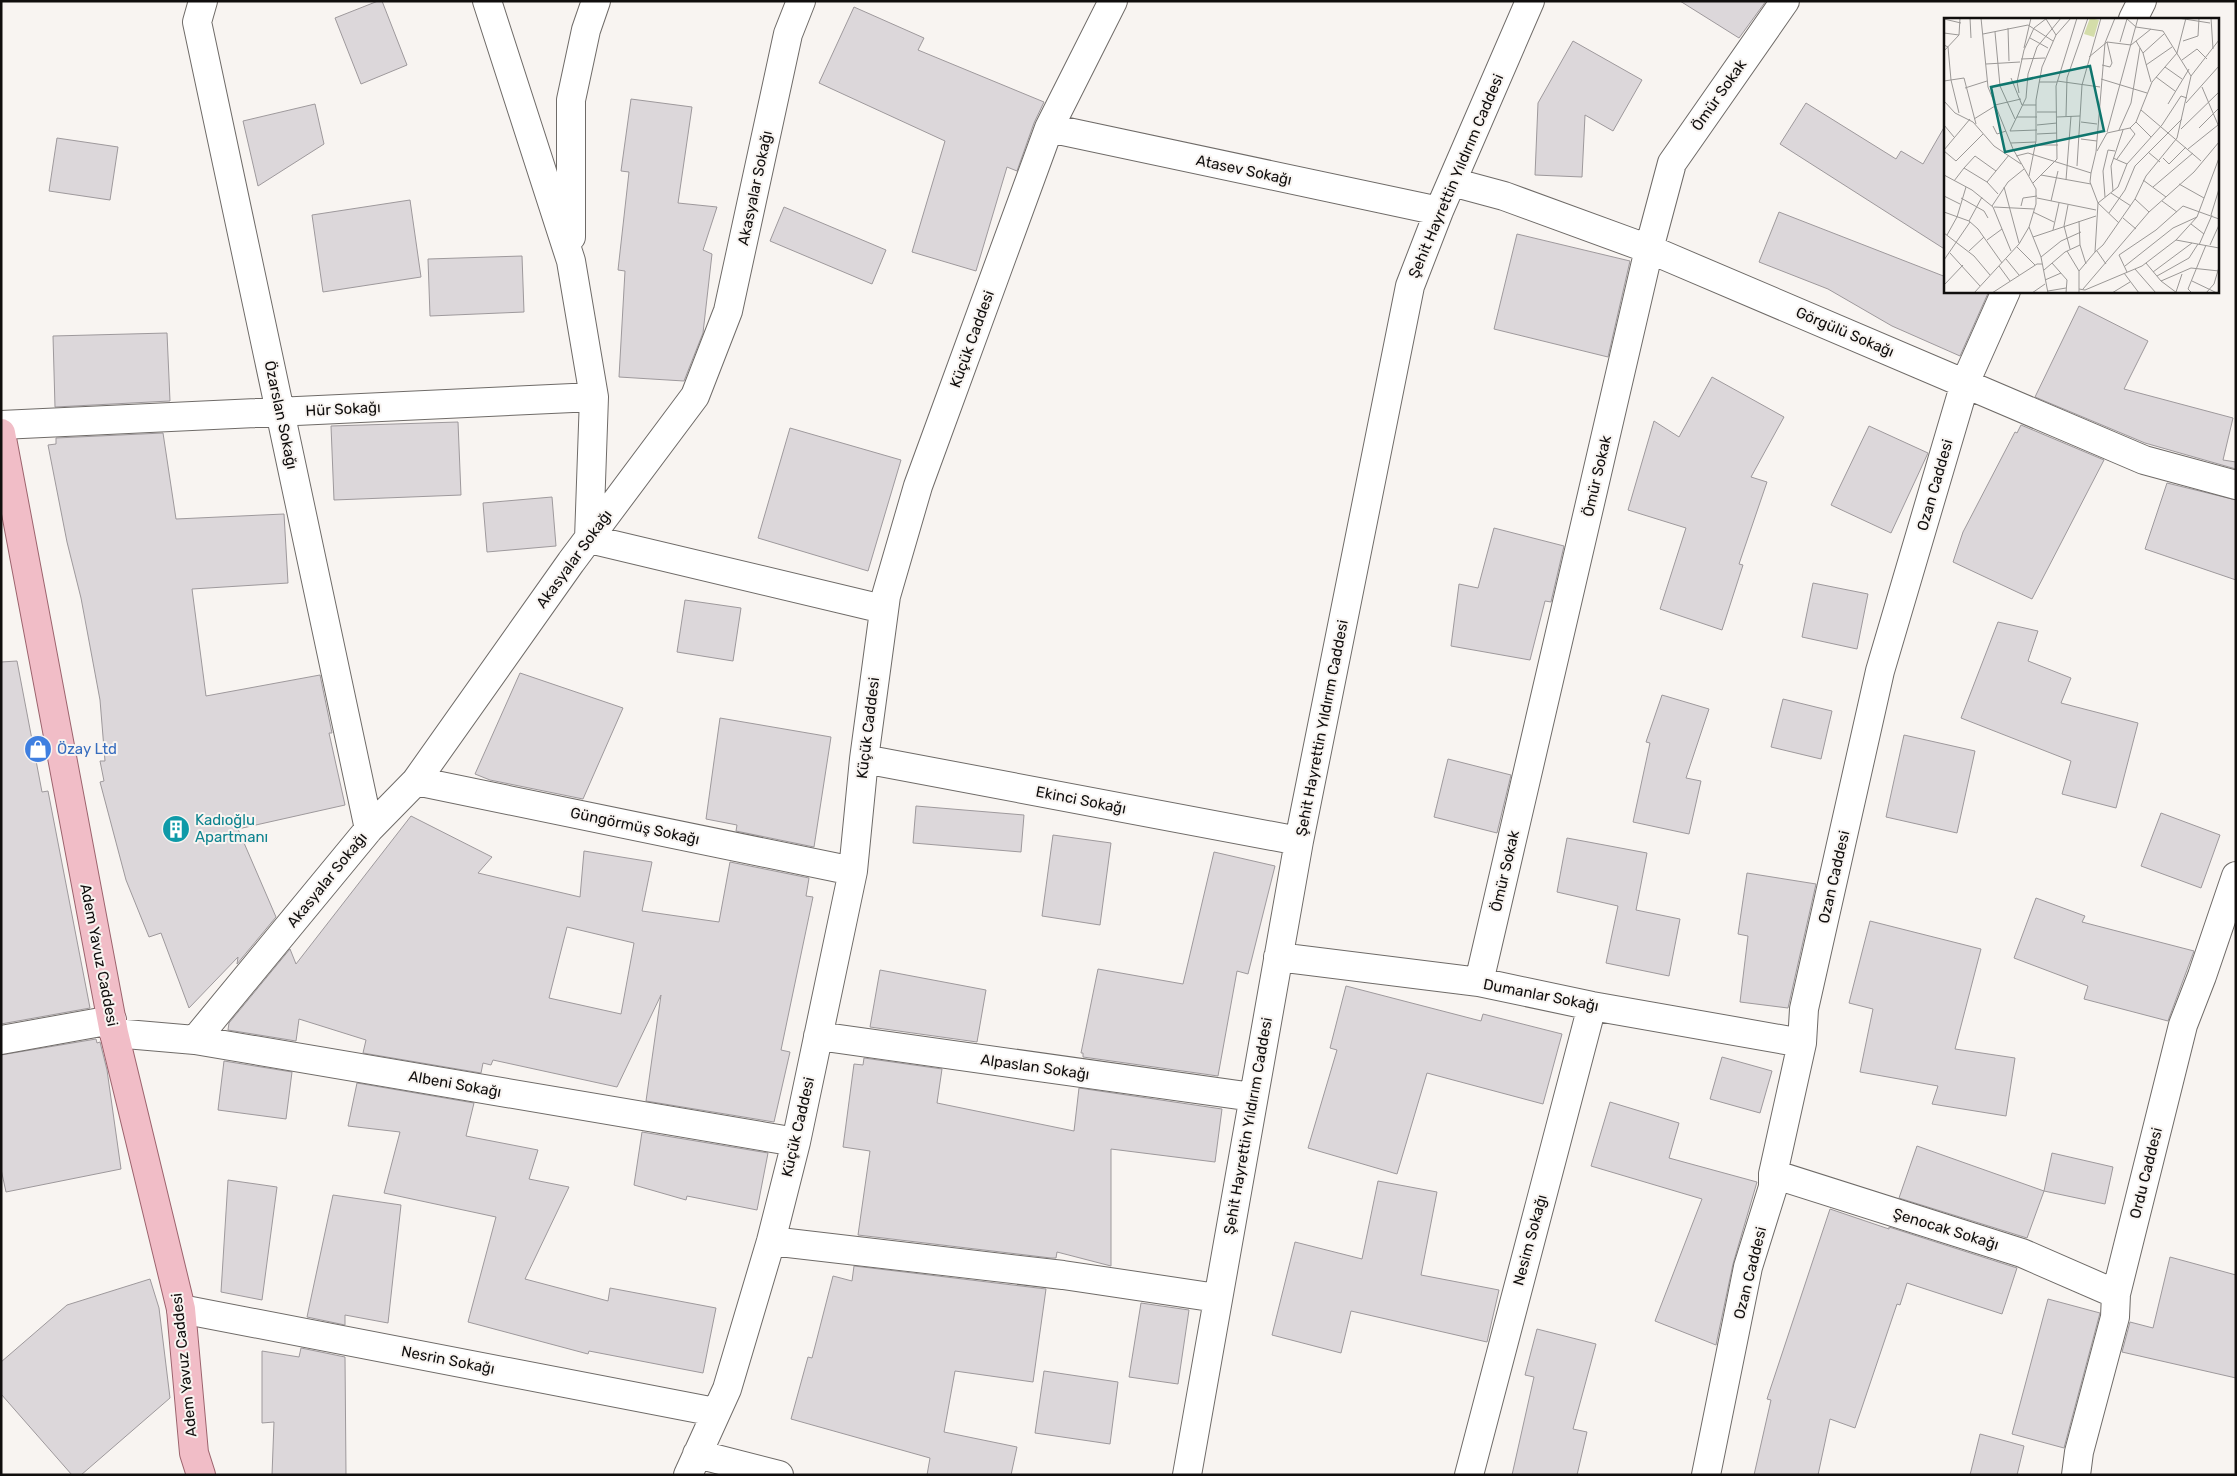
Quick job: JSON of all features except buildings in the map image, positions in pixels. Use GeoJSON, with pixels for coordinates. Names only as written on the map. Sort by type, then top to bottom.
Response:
{"type":"FeatureCollection","features":[{"type":"Feature","properties":{"kind":"main road","name":"Adem Yavuz Caddesi"},"geometry":{"type":"LineString","coordinates":[[1,435],[113,1026],[181,1309],[194,1454],[201,1475]]}},
{"type":"Feature","properties":{"kind":"street","name":"Özarslan Sokağı"},"geometry":{"type":"LineString","coordinates":[[203,1],[198,22],[369,829]]}},
{"type":"Feature","properties":{"kind":"street"},"geometry":{"type":"LineString","coordinates":[[487,1],[571,261],[594,397],[589,539],[883,609]]}},
{"type":"Feature","properties":{"kind":"street"},"geometry":{"type":"LineString","coordinates":[[571,261],[571,100],[586,30],[596,1]]}},
{"type":"Feature","properties":{"kind":"street","name":"Akasyalar Sokağı"},"geometry":{"type":"LineString","coordinates":[[196,1040],[369,829],[416,781],[571,562],[695,396],[728,311],[788,34],[801,1]]}},
{"type":"Feature","properties":{"kind":"street","name":"Küçük Caddesi"},"geometry":{"type":"LineString","coordinates":[[693,1465],[727,1389],[771,1241],[796,1142],[854,871],[864,759],[883,609],[918,486],[1049,128],[1113,1]]}},
{"type":"Feature","properties":{"kind":"street","name":"Şehit Hayrettin Yıldırım Caddesi"},"geometry":{"type":"LineString","coordinates":[[1187,1475],[1299,841],[1410,286],[1439,211],[1530,1]]}},
{"type":"Feature","properties":{"kind":"street","name":"Ömür Sokak"},"geometry":{"type":"LineString","coordinates":[[1479,982],[1649,250],[1672,163],[1785,1]]}},
{"type":"Feature","properties":{"kind":"street"},"geometry":{"type":"LineString","coordinates":[[2134,18],[2142,1]]}},
{"type":"Feature","properties":{"kind":"street","name":"Atasev Sokağı"},"geometry":{"type":"LineString","coordinates":[[1049,128],[1439,211]]}},
{"type":"Feature","properties":{"kind":"street","name":"Görgülü Sokağı"},"geometry":{"type":"LineString","coordinates":[[1452,182],[1504,196],[1649,250],[2144,460],[2236,485]]}},
{"type":"Feature","properties":{"kind":"street","name":"Ozan Caddesi"},"geometry":{"type":"LineString","coordinates":[[1706,1475],[1748,1267],[1772,1187],[1773,1174],[1802,1044],[1804,1009],[1880,672],[1965,383],[2006,292]]}},
{"type":"Feature","properties":{"kind":"street","name":"Hür Sokağı"},"geometry":{"type":"LineString","coordinates":[[1,425],[594,397]]}},
{"type":"Feature","properties":{"kind":"street","name":"Ekinci Sokağı"},"geometry":{"type":"LineString","coordinates":[[864,759],[1299,841]]}},
{"type":"Feature","properties":{"kind":"street","name":"Güngörmüş Sokağı"},"geometry":{"type":"LineString","coordinates":[[416,781],[854,871]]}},
{"type":"Feature","properties":{"kind":"street","name":"Ordu Caddesi"},"geometry":{"type":"LineString","coordinates":[[2076,1475],[2079,1452],[2115,1318],[2116,1294],[2183,1024],[2202,976],[2236,876]]}},
{"type":"Feature","properties":{"kind":"street","name":"Dumanlar Sokağı"},"geometry":{"type":"LineString","coordinates":[[1278,957],[1479,982],[1592,1006],[1802,1044]]}},
{"type":"Feature","properties":{"kind":"street","name":"Nesim Sokağı"},"geometry":{"type":"LineString","coordinates":[[1469,1475],[1592,1006]]}},
{"type":"Feature","properties":{"kind":"street","name":"Albeni Sokağı"},"geometry":{"type":"LineString","coordinates":[[1,1040],[113,1026],[796,1142]]}},
{"type":"Feature","properties":{"kind":"street","name":"Alpaslan Sokağı"},"geometry":{"type":"LineString","coordinates":[[818,1036],[1253,1097]]}},
{"type":"Feature","properties":{"kind":"street","name":"Şenocak Sokağı"},"geometry":{"type":"LineString","coordinates":[[1773,1174],[2022,1253],[2116,1294]]}},
{"type":"Feature","properties":{"kind":"street"},"geometry":{"type":"LineString","coordinates":[[771,1241],[1063,1275],[1217,1298]]}},
{"type":"Feature","properties":{"kind":"street","name":"Nesrin Sokağı"},"geometry":{"type":"LineString","coordinates":[[181,1309],[716,1412]]}},
{"type":"Feature","properties":{"kind":"street"},"geometry":{"type":"LineString","coordinates":[[693,1465],[779,1475]]}},
{"type":"Feature","properties":{"kind":"place","name":"Özay Ltd"},"geometry":{"type":"Point","coordinates":[38,749]}},
{"type":"Feature","properties":{"kind":"place","name":"Kadıoğlu Apartmanı"},"geometry":{"type":"Point","coordinates":[176,829]}}]}
